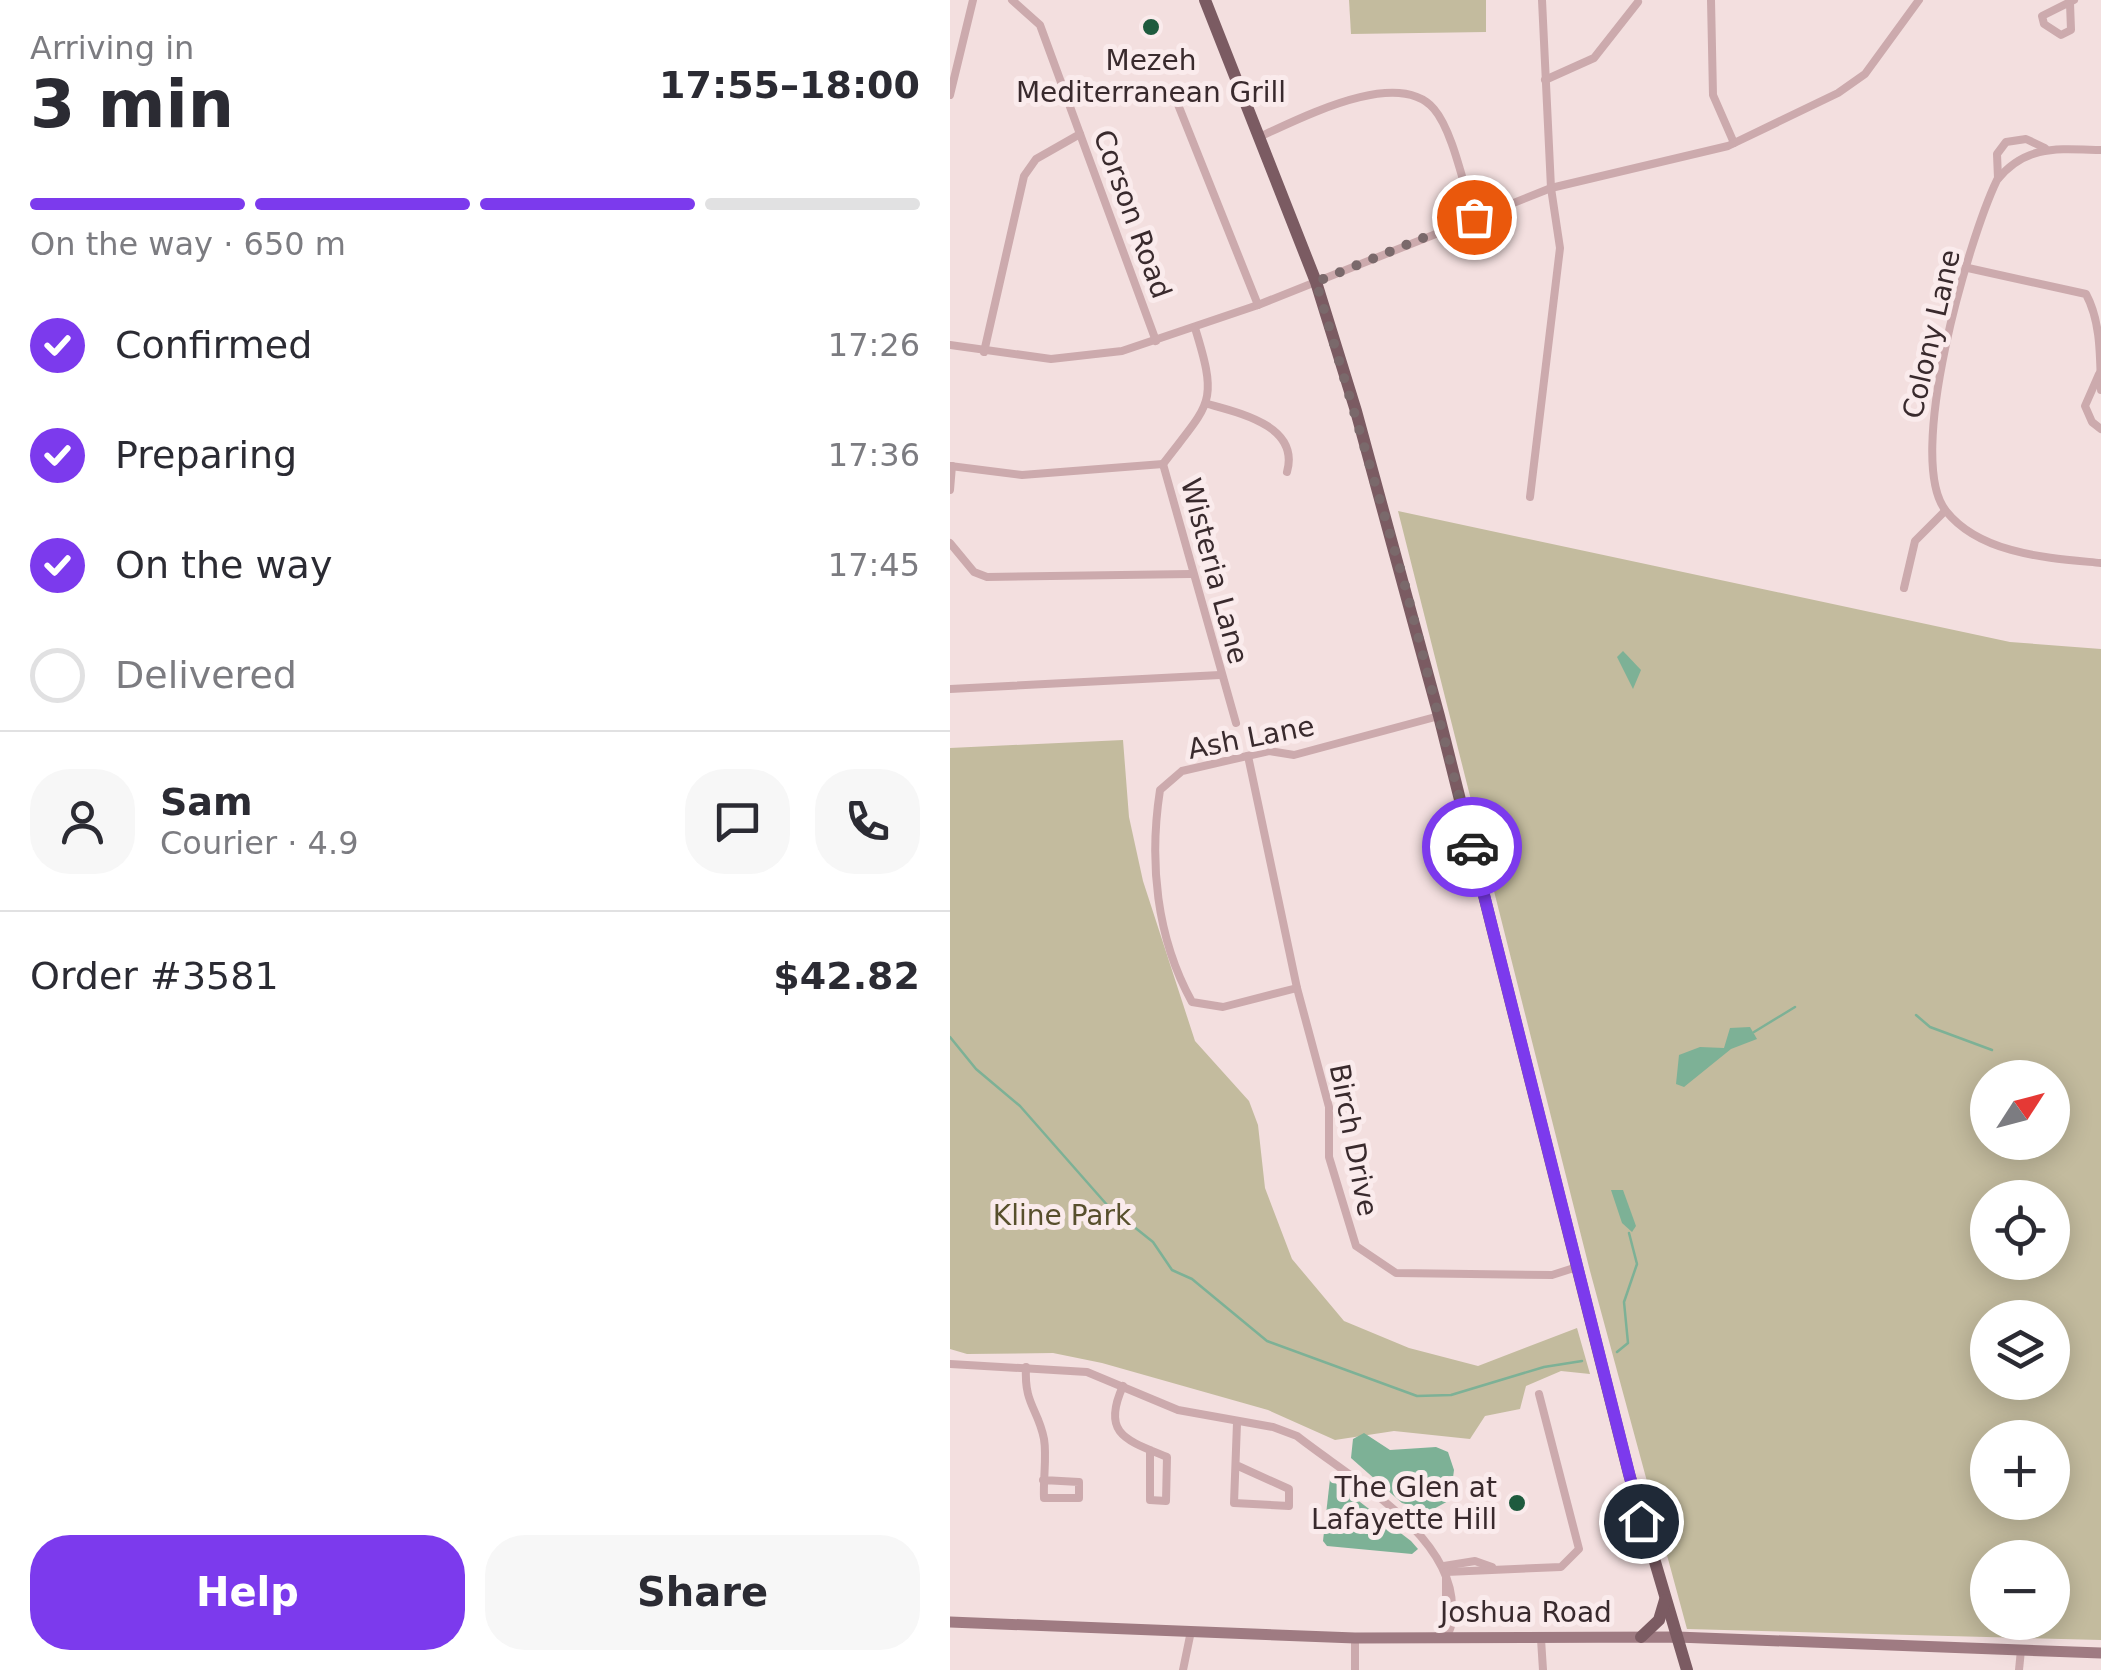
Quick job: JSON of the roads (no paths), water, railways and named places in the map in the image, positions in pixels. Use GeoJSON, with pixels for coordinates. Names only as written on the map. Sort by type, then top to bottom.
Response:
{"type":"FeatureCollection","features":[{"type":"Feature","properties":{"kind":"main road"},"geometry":{"type":"LineString","coordinates":[[1205,0],[1262,136],[1316,282],[1356,411],[1439,716],[1628,1474],[1687,1670]]}},
{"type":"Feature","properties":{"kind":"main road"},"geometry":{"type":"LineString","coordinates":[[1641,1638],[1659,1620],[1666,1598]]}},
{"type":"Feature","properties":{"kind":"main road","name":"Joshua Road"},"geometry":{"type":"LineString","coordinates":[[950,1622],[1355,1638],[1678,1637],[2101,1653]]}},
{"type":"Feature","properties":{"kind":"street"},"geometry":{"type":"LineString","coordinates":[[950,95],[974,0]]}},
{"type":"Feature","properties":{"kind":"street","name":"Corson Road"},"geometry":{"type":"LineString","coordinates":[[1012,0],[1040,25],[1156,341]]}},
{"type":"Feature","properties":{"kind":"street"},"geometry":{"type":"LineString","coordinates":[[1530,497],[1560,248],[1551,188],[1542,0]]}},
{"type":"Feature","properties":{"kind":"street"},"geometry":{"type":"LineString","coordinates":[[1711,0],[1713,94],[1734,143]]}},
{"type":"Feature","properties":{"kind":"street"},"geometry":{"type":"LineString","coordinates":[[950,345],[1051,359],[1122,351],[1258,305],[1551,188],[1734,143],[1838,93],[1865,74],[1919,0]]}},
{"type":"Feature","properties":{"kind":"street"},"geometry":{"type":"LineString","coordinates":[[1545,80],[1594,58],[1638,2]]}},
{"type":"Feature","properties":{"kind":"street"},"geometry":{"type":"LineString","coordinates":[[2072,2],[2069,33],[2060,35],[2044,24],[2045,13],[2072,2]]}},
{"type":"Feature","properties":{"kind":"street"},"geometry":{"type":"LineString","coordinates":[[1262,136],[1384,91],[1412,94],[1434,110],[1444,126],[1474,217]]}},
{"type":"Feature","properties":{"kind":"street"},"geometry":{"type":"LineString","coordinates":[[1173,92],[1258,305]]}},
{"type":"Feature","properties":{"kind":"street"},"geometry":{"type":"LineString","coordinates":[[984,352],[1024,176],[1036,159],[1080,134]]}},
{"type":"Feature","properties":{"kind":"street","name":"Colony Lane"},"geometry":{"type":"LineString","coordinates":[[1945,511],[1930,463],[1942,363],[1997,180],[1998,154],[2006,142],[2026,139],[2045,148],[2101,150]]}},
{"type":"Feature","properties":{"kind":"street"},"geometry":{"type":"LineString","coordinates":[[1997,180],[2024,155],[2045,148]]}},
{"type":"Feature","properties":{"kind":"street"},"geometry":{"type":"LineString","coordinates":[[1968,268],[2086,294],[2097,309],[2101,390]]}},
{"type":"Feature","properties":{"kind":"street"},"geometry":{"type":"LineString","coordinates":[[1163,464],[1208,404],[1212,388],[1195,328]]}},
{"type":"Feature","properties":{"kind":"street"},"geometry":{"type":"LineString","coordinates":[[2101,370],[2086,406],[2092,422],[2101,429]]}},
{"type":"Feature","properties":{"kind":"street"},"geometry":{"type":"LineString","coordinates":[[1208,404],[1264,422],[1284,444],[1290,461],[1287,472]]}},
{"type":"Feature","properties":{"kind":"street","name":"Wisteria Lane"},"geometry":{"type":"LineString","coordinates":[[951,466],[1022,474],[1163,464],[1190,574],[1236,724]]}},
{"type":"Feature","properties":{"kind":"street"},"geometry":{"type":"LineString","coordinates":[[950,490],[951,466]]}},
{"type":"Feature","properties":{"kind":"street"},"geometry":{"type":"LineString","coordinates":[[1904,588],[1915,541],[1945,511],[2000,548],[2101,563]]}},
{"type":"Feature","properties":{"kind":"street"},"geometry":{"type":"LineString","coordinates":[[950,543],[974,572],[987,577],[1190,574]]}},
{"type":"Feature","properties":{"kind":"street"},"geometry":{"type":"LineString","coordinates":[[950,689],[1220,676]]}},
{"type":"Feature","properties":{"kind":"street","name":"Ash Lane"},"geometry":{"type":"LineString","coordinates":[[1297,988],[1224,1008],[1192,1002],[1180,981],[1159,906],[1154,870],[1160,790],[1182,772],[1269,751],[1294,755],[1439,716]]}},
{"type":"Feature","properties":{"kind":"street","name":"Birch Drive"},"geometry":{"type":"LineString","coordinates":[[1248,756],[1297,988],[1329,1108],[1328,1157],[1356,1246],[1396,1273],[1552,1275],[1578,1266]]}},
{"type":"Feature","properties":{"kind":"street"},"geometry":{"type":"LineString","coordinates":[[950,1364],[1086,1372],[1178,1410],[1274,1427],[1296,1436],[1420,1534],[1452,1583],[1452,1629],[1446,1636]]}},
{"type":"Feature","properties":{"kind":"street"},"geometry":{"type":"LineString","coordinates":[[1026,1367],[1025,1394],[1044,1438],[1043,1480],[1044,1498],[1079,1498],[1079,1482],[1043,1480]]}},
{"type":"Feature","properties":{"kind":"street"},"geometry":{"type":"LineString","coordinates":[[1123,1386],[1112,1409],[1114,1422],[1120,1433],[1166,1457],[1166,1501],[1150,1500],[1150,1450]]}},
{"type":"Feature","properties":{"kind":"street"},"geometry":{"type":"LineString","coordinates":[[1445,1569],[1560,1568],[1579,1550],[1538,1394]]}},
{"type":"Feature","properties":{"kind":"street"},"geometry":{"type":"LineString","coordinates":[[1236,1465],[1289,1489],[1289,1506],[1234,1504],[1237,1423]]}},
{"type":"Feature","properties":{"kind":"street"},"geometry":{"type":"LineString","coordinates":[[1183,1670],[1191,1631]]}},
{"type":"Feature","properties":{"kind":"street"},"geometry":{"type":"LineString","coordinates":[[1355,1638],[1355,1670]]}},
{"type":"Feature","properties":{"kind":"street"},"geometry":{"type":"LineString","coordinates":[[1541,1639],[1543,1670]]}},
{"type":"Feature","properties":{"kind":"street"},"geometry":{"type":"LineString","coordinates":[[2019,1670],[2021,1649]]}},
{"type":"Feature","properties":{"kind":"waterway"},"geometry":{"type":"LineString","coordinates":[[1754,1032],[1795,1007]]}},
{"type":"Feature","properties":{"kind":"waterway"},"geometry":{"type":"LineString","coordinates":[[1916,1015],[1930,1027],[1992,1050]]}},
{"type":"Feature","properties":{"kind":"waterway"},"geometry":{"type":"LineString","coordinates":[[950,1037],[976,1069],[1020,1106],[1108,1206],[1153,1242],[1172,1270],[1192,1279],[1267,1341],[1417,1396],[1451,1395],[1544,1367],[1582,1361]]}},
{"type":"Feature","properties":{"kind":"waterway"},"geometry":{"type":"LineString","coordinates":[[1617,1352],[1628,1343],[1624,1302],[1637,1264],[1629,1233]]}},
{"type":"Feature","properties":{"kind":"place","name":"Mezeh Mediterranean Grill"},"geometry":{"type":"Point","coordinates":[1151,27]}},
{"type":"Feature","properties":{"kind":"place","name":"The Glen at Lafayette Hill"},"geometry":{"type":"Point","coordinates":[1517,1503]}},
{"type":"Feature","properties":{"kind":"park label","name":"Kline Park"},"geometry":{"type":"Point","coordinates":[1062,1215]}}]}
